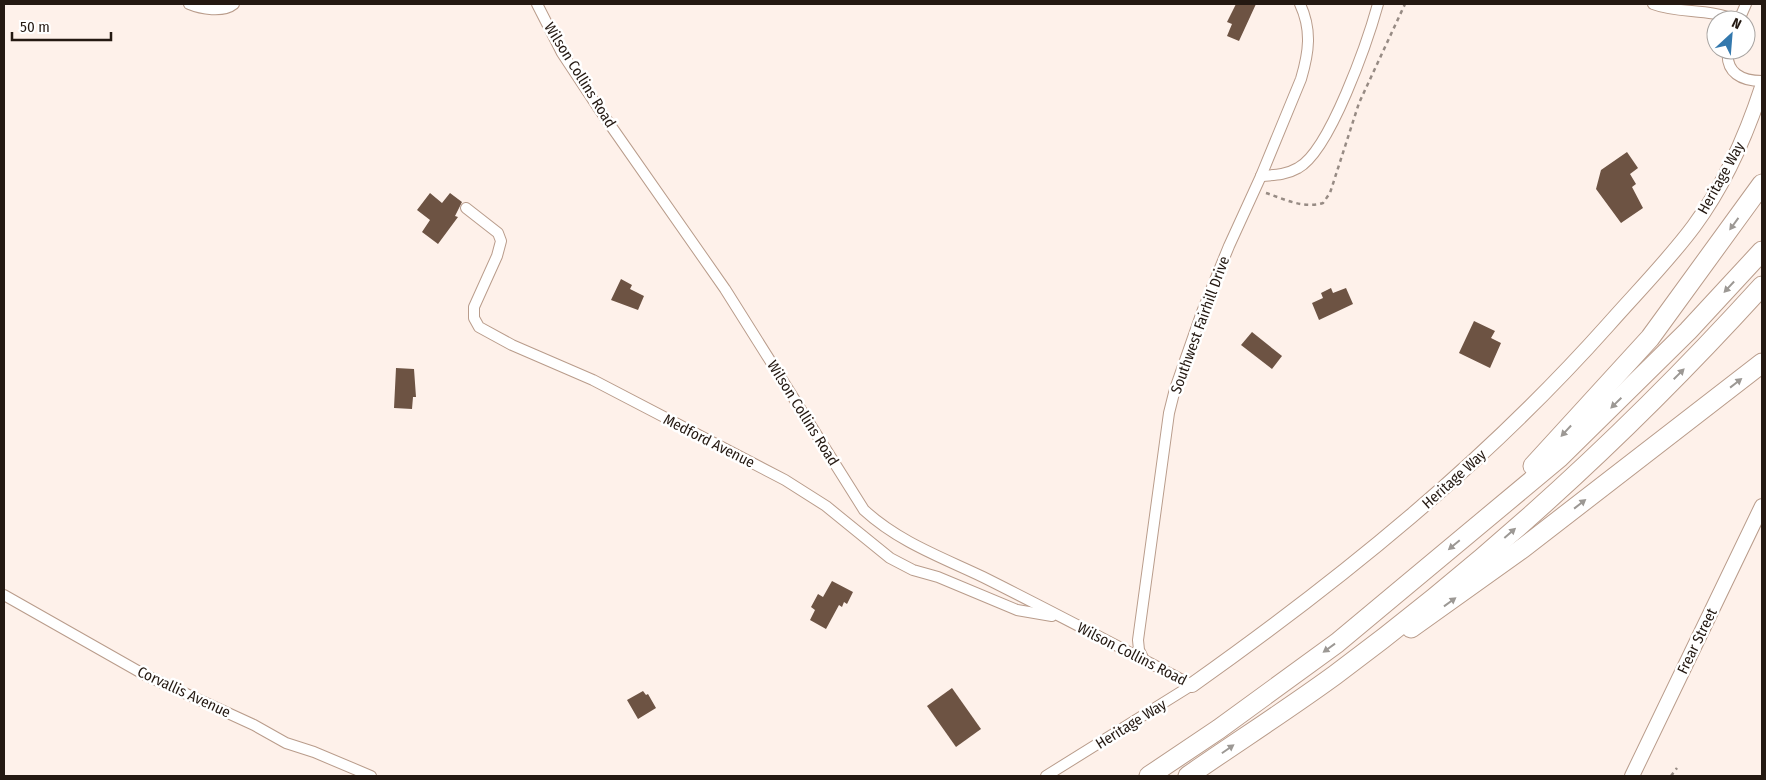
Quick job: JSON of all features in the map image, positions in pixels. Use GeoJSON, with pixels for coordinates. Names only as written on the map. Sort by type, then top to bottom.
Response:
{"type":"FeatureCollection","features":[{"type":"Feature","properties":{"kind":"highway"},"geometry":{"type":"LineString","coordinates":[[1482,521],[1650,338],[1762,184]]}},
{"type":"Feature","properties":{"kind":"highway"},"geometry":{"type":"LineString","coordinates":[[1149,776],[1219,729],[1337,643],[1559,458],[1688,331],[1762,251]]}},
{"type":"Feature","properties":{"kind":"highway"},"geometry":{"type":"LineString","coordinates":[[1335,674],[1510,533],[1569,480],[1706,347],[1762,286]]}},
{"type":"Feature","properties":{"kind":"highway"},"geometry":{"type":"LineString","coordinates":[[1188,776],[1335,674],[1433,614],[1762,362]]}},
{"type":"Feature","properties":{"kind":"street"},"geometry":{"type":"LineString","coordinates":[[189,4],[208,9],[234,4]]}},
{"type":"Feature","properties":{"kind":"street","name":"Wilson Collins Road"},"geometry":{"type":"LineString","coordinates":[[537,4],[567,61],[725,289],[864,510],[878,523],[900,538],[1061,617],[1192,685]]}},
{"type":"Feature","properties":{"kind":"street","name":"Southwest Fairhill Drive"},"geometry":{"type":"LineString","coordinates":[[1144,660],[1139,650],[1138,640],[1169,413],[1202,312],[1292,104],[1306,62],[1309,32],[1300,4]]}},
{"type":"Feature","properties":{"kind":"street"},"geometry":{"type":"LineString","coordinates":[[1261,176],[1281,175],[1300,168],[1311,156],[1352,81],[1367,42],[1378,4]]}},
{"type":"Feature","properties":{"kind":"street"},"geometry":{"type":"LineString","coordinates":[[1653,4],[1664,8],[1706,13]]}},
{"type":"Feature","properties":{"kind":"street"},"geometry":{"type":"LineString","coordinates":[[1728,60],[1730,69],[1738,76],[1747,81],[1762,80]]}},
{"type":"Feature","properties":{"kind":"street","name":"Heritage Way"},"geometry":{"type":"LineString","coordinates":[[1046,776],[1192,685],[1311,599],[1446,488],[1548,391],[1638,293],[1694,225],[1734,158],[1762,87]]}},
{"type":"Feature","properties":{"kind":"street","name":"Medford Avenue"},"geometry":{"type":"LineString","coordinates":[[466,208],[498,233],[501,241],[497,256],[474,307],[474,318],[479,327],[512,345],[593,380],[785,480],[826,506],[882,553],[913,570],[938,578],[1017,610],[1061,617]]}},
{"type":"Feature","properties":{"kind":"street","name":"Frear Street"},"geometry":{"type":"LineString","coordinates":[[1632,776],[1762,506]]}},
{"type":"Feature","properties":{"kind":"street","name":"Corvallis Avenue"},"geometry":{"type":"LineString","coordinates":[[4,595],[145,675],[254,725],[286,743],[322,754],[371,776]]}},
{"type":"Feature","properties":{"kind":"path"},"geometry":{"type":"LineString","coordinates":[[1671,776],[1677,768]]}},
{"type":"Feature","properties":{"kind":"building"},"geometry":{"type":"Polygon","coordinates":[[[1236,4],[1256,4],[1239,41],[1227,36],[1232,24],[1227,22],[1236,4]]]}},
{"type":"Feature","properties":{"kind":"building"},"geometry":{"type":"Polygon","coordinates":[[[1627,152],[1638,168],[1630,174],[1636,184],[1632,187],[1643,208],[1621,223],[1596,189],[1601,170],[1627,152]]]}},
{"type":"Feature","properties":{"kind":"building"},"geometry":{"type":"Polygon","coordinates":[[[430,193],[442,203],[450,193],[462,202],[455,216],[458,217],[438,244],[422,232],[430,220],[417,210],[430,193]]]}},
{"type":"Feature","properties":{"kind":"building"},"geometry":{"type":"Polygon","coordinates":[[[621,279],[632,285],[630,289],[644,296],[638,310],[611,300],[621,279]]]}},
{"type":"Feature","properties":{"kind":"building"},"geometry":{"type":"Polygon","coordinates":[[[1331,288],[1333,293],[1346,288],[1353,304],[1319,320],[1312,303],[1323,298],[1321,293],[1331,288]]]}},
{"type":"Feature","properties":{"kind":"building"},"geometry":{"type":"Polygon","coordinates":[[[1474,321],[1495,331],[1491,338],[1501,343],[1490,368],[1459,353],[1474,321]]]}},
{"type":"Feature","properties":{"kind":"building"},"geometry":{"type":"Polygon","coordinates":[[[1252,332],[1282,356],[1272,369],[1241,345],[1252,332]]]}},
{"type":"Feature","properties":{"kind":"building"},"geometry":{"type":"Polygon","coordinates":[[[396,368],[414,369],[416,397],[413,397],[412,409],[394,408],[396,368]]]}},
{"type":"Feature","properties":{"kind":"building"},"geometry":{"type":"Polygon","coordinates":[[[832,581],[853,592],[847,604],[844,602],[842,607],[839,605],[826,629],[810,620],[815,610],[811,607],[818,594],[823,597],[832,581]]]}},
{"type":"Feature","properties":{"kind":"building"},"geometry":{"type":"Polygon","coordinates":[[[952,688],[981,729],[956,747],[927,706],[952,688]]]}},
{"type":"Feature","properties":{"kind":"building"},"geometry":{"type":"Polygon","coordinates":[[[643,691],[646,695],[648,694],[656,708],[638,719],[627,700],[643,691]]]}}]}
